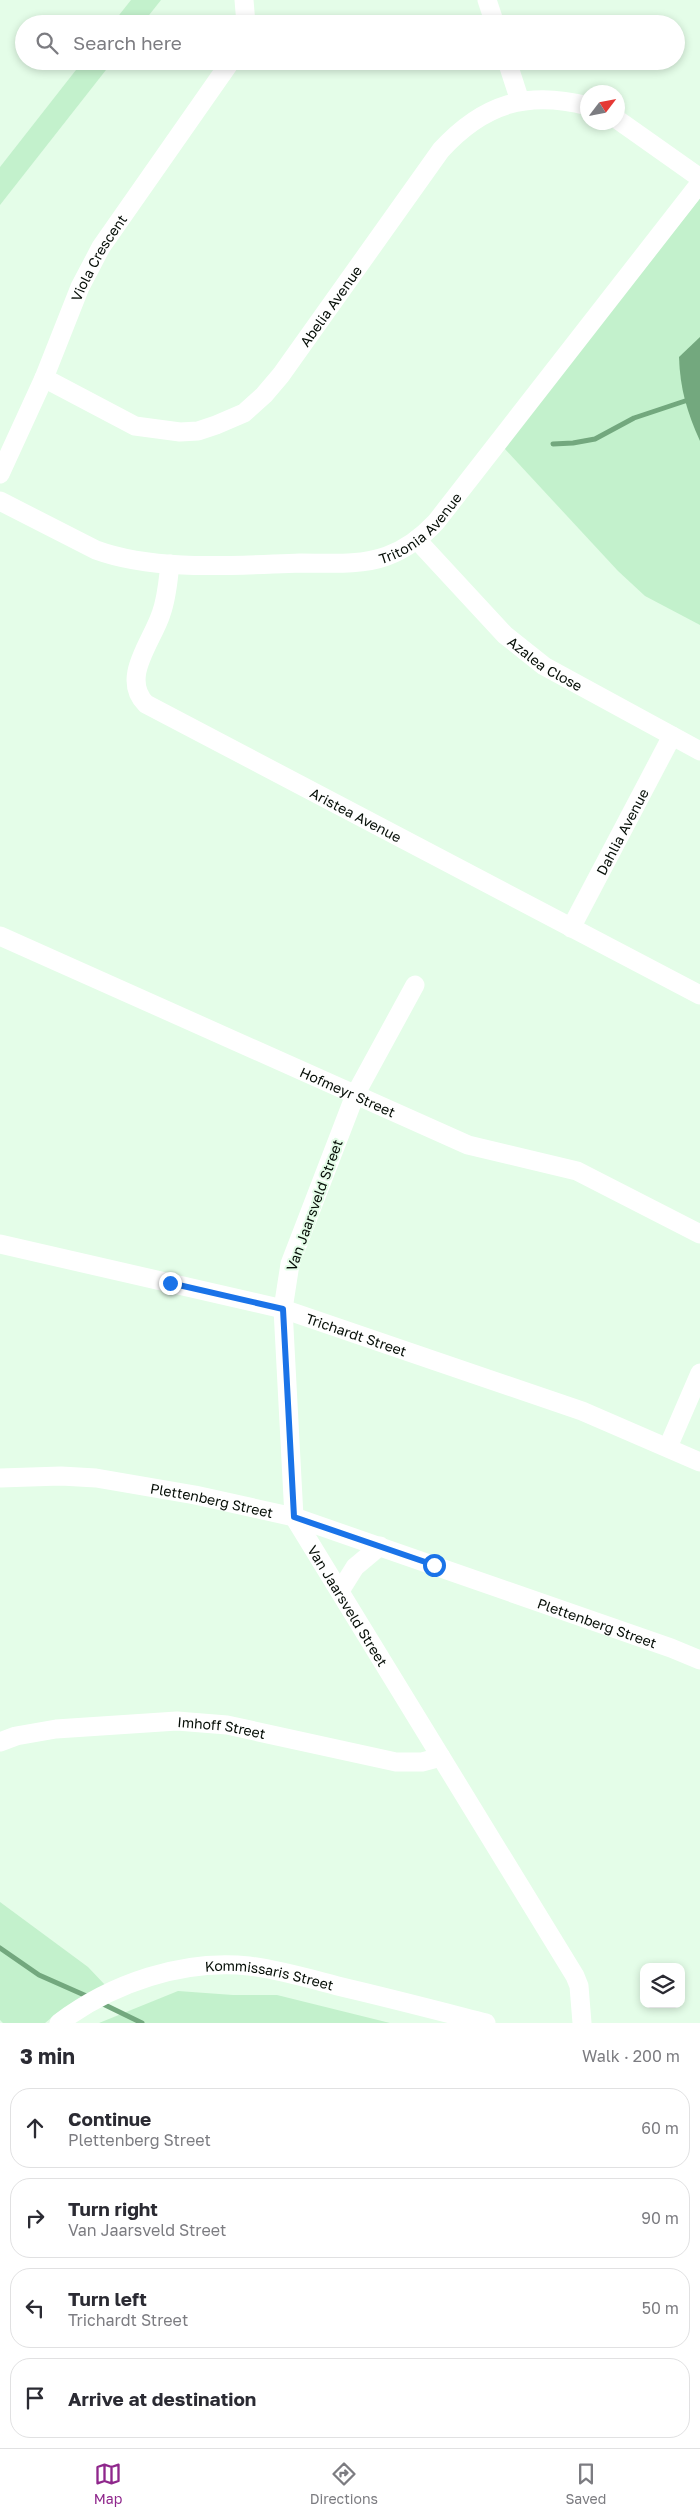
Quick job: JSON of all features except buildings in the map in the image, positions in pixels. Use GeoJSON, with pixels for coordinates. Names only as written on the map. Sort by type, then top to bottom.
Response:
{"type":"FeatureCollection","features":[{"type":"Feature","properties":{"kind":"street"},"geometry":{"type":"LineString","coordinates":[[244,0],[245,15]]}},
{"type":"Feature","properties":{"kind":"street"},"geometry":{"type":"LineString","coordinates":[[487,0],[492,15]]}},
{"type":"Feature","properties":{"kind":"street","name":"Viola Crescent"},"geometry":{"type":"LineString","coordinates":[[0,474],[44,378],[80,287],[101,247],[225,70]]}},
{"type":"Feature","properties":{"kind":"street"},"geometry":{"type":"LineString","coordinates":[[510,70],[520,101]]}},
{"type":"Feature","properties":{"kind":"street","name":"Abelia Avenue"},"geometry":{"type":"LineString","coordinates":[[44,378],[135,426],[180,432],[198,431],[244,413],[264,395],[281,375],[441,150],[470,123],[497,108],[520,101],[549,99],[580,105]]}},
{"type":"Feature","properties":{"kind":"street"},"geometry":{"type":"LineString","coordinates":[[625,125],[700,178]]}},
{"type":"Feature","properties":{"kind":"street","name":"Tritonia Avenue"},"geometry":{"type":"LineString","coordinates":[[0,501],[96,550],[113,556],[170,564],[214,565],[360,562],[386,557],[417,540],[448,506],[700,183]]}},
{"type":"Feature","properties":{"kind":"street","name":"Azalea Close"},"geometry":{"type":"LineString","coordinates":[[417,540],[505,635],[544,666],[700,751]]}},
{"type":"Feature","properties":{"kind":"street","name":"Aristea Avenue"},"geometry":{"type":"LineString","coordinates":[[170,564],[166,598],[161,615],[136,673],[135,687],[146,704],[700,995]]}},
{"type":"Feature","properties":{"kind":"street","name":"Dahlia Avenue"},"geometry":{"type":"LineString","coordinates":[[571,928],[672,736]]}},
{"type":"Feature","properties":{"kind":"street","name":"Hofmeyr Street"},"geometry":{"type":"LineString","coordinates":[[0,936],[354,1096],[468,1145],[577,1171],[700,1234]]}},
{"type":"Feature","properties":{"kind":"street","name":"Van Jaarsveld Street"},"geometry":{"type":"LineString","coordinates":[[415,985],[354,1096],[290,1264],[283,1309],[294,1517],[575,1976],[579,1986],[582,2023]]}},
{"type":"Feature","properties":{"kind":"street","name":"Trichardt Street"},"geometry":{"type":"LineString","coordinates":[[0,1244],[283,1309],[582,1411],[700,1462]]}},
{"type":"Feature","properties":{"kind":"street"},"geometry":{"type":"LineString","coordinates":[[668,1447],[700,1373]]}},
{"type":"Feature","properties":{"kind":"street","name":"Plettenberg Street"},"geometry":{"type":"LineString","coordinates":[[0,1478],[61,1476],[96,1478],[195,1495],[294,1517],[671,1648],[700,1660]]}},
{"type":"Feature","properties":{"kind":"street"},"geometry":{"type":"LineString","coordinates":[[340,1591],[355,1567],[380,1546]]}},
{"type":"Feature","properties":{"kind":"street","name":"Imhoff Street"},"geometry":{"type":"LineString","coordinates":[[0,1742],[16,1736],[56,1729],[177,1721],[227,1725],[396,1762],[422,1762],[441,1757]]}},
{"type":"Feature","properties":{"kind":"street","name":"Kommissaris Street"},"geometry":{"type":"LineString","coordinates":[[60,2023],[97,2000],[146,1979],[179,1969],[226,1965],[251,1966],[486,2023]]}},
{"type":"Feature","properties":{"kind":"shaded area"},"geometry":{"type":"Polygon","coordinates":[[[131,0],[161,0],[149,15],[119,15],[131,0]]]}},
{"type":"Feature","properties":{"kind":"shaded area"},"geometry":{"type":"Polygon","coordinates":[[[76,70],[106,70],[0,205],[0,167],[76,70]]]}},
{"type":"Feature","properties":{"kind":"shaded area"},"geometry":{"type":"Polygon","coordinates":[[[700,198],[700,625],[645,596],[618,571],[504,448],[700,198]]]}},
{"type":"Feature","properties":{"kind":"shaded area"},"geometry":{"type":"Polygon","coordinates":[[[700,337],[700,441],[685,400],[679,357],[700,337]]]}},
{"type":"Feature","properties":{"kind":"shaded area"},"geometry":{"type":"Polygon","coordinates":[[[0,1902],[88,1967],[106,1986],[57,2013],[45,2023],[3,2023],[0,2020],[0,1902]]]}},
{"type":"Feature","properties":{"kind":"shaded area"},"geometry":{"type":"Polygon","coordinates":[[[178,1991],[233,1995],[277,1995],[390,2023],[99,2023],[178,1991]]]}},
{"type":"Feature","properties":{"kind":"waterway"},"geometry":{"type":"LineString","coordinates":[[553,444],[595,439],[634,418],[685,401]]}},
{"type":"Feature","properties":{"kind":"waterway"},"geometry":{"type":"LineString","coordinates":[[0,1948],[39,1975],[91,1998]]}},
{"type":"Feature","properties":{"kind":"waterway"},"geometry":{"type":"LineString","coordinates":[[101,2003],[142,2023]]}},
{"type":"Feature","properties":{"kind":"route"},"geometry":{"type":"LineString","coordinates":[[170,1283],[283,1309],[294,1517],[434,1565]]}}]}
